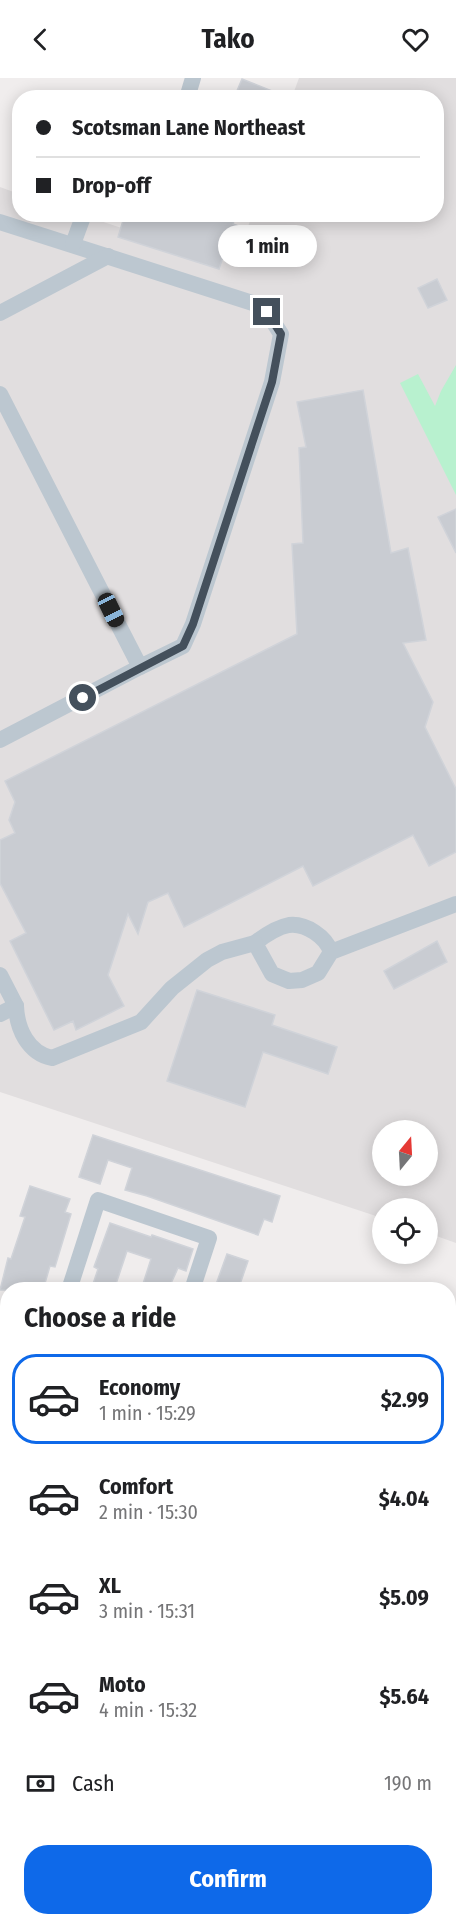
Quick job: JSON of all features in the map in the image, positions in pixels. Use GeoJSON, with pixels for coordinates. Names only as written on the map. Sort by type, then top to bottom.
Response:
{"type":"FeatureCollection","features":[{"type":"Feature","properties":{"kind":"street"},"geometry":{"type":"LineString","coordinates":[[0,222],[259,305],[267,312],[281,334],[272,382],[193,624],[183,646],[0,740]]}},
{"type":"Feature","properties":{"kind":"street"},"geometry":{"type":"LineString","coordinates":[[73,244],[81,222]]}},
{"type":"Feature","properties":{"kind":"street"},"geometry":{"type":"LineString","coordinates":[[0,312],[108,256]]}},
{"type":"Feature","properties":{"kind":"street"},"geometry":{"type":"LineString","coordinates":[[0,394],[140,668]]}},
{"type":"Feature","properties":{"kind":"street"},"geometry":{"type":"LineString","coordinates":[[255,943],[272,974],[289,981],[302,980],[318,973],[331,952],[456,904]]}},
{"type":"Feature","properties":{"kind":"street"},"geometry":{"type":"LineString","coordinates":[[0,975],[16,1006],[17,1020],[28,1045],[42,1056],[52,1058],[141,1022],[172,988],[207,960],[222,952],[255,943],[266,935],[289,925],[300,926],[317,933],[328,944],[331,952]]}},
{"type":"Feature","properties":{"kind":"street"},"geometry":{"type":"LineString","coordinates":[[0,1014],[16,1006]]}},
{"type":"Feature","properties":{"kind":"street"},"geometry":{"type":"LineString","coordinates":[[72,1282],[98,1200],[209,1238],[195,1282]]}},
{"type":"Feature","properties":{"kind":"shaded area"},"geometry":{"type":"Polygon","coordinates":[[[299,78],[456,78],[456,1243],[438,1237],[438,1198],[372,1198],[372,1215],[0,1092],[0,187],[12,191],[12,222],[103,222],[235,265],[250,222],[444,222],[444,90],[295,90],[299,78]]]}},
{"type":"Feature","properties":{"kind":"green space"},"geometry":{"type":"Polygon","coordinates":[[[456,365],[456,495],[400,383],[418,374],[435,406],[456,365]]]}},
{"type":"Feature","properties":{"kind":"building"},"geometry":{"type":"Polygon","coordinates":[[[242,79],[270,90],[237,90],[242,79]]]}},
{"type":"Feature","properties":{"kind":"building"},"geometry":{"type":"Polygon","coordinates":[[[123,222],[234,222],[233,224],[241,227],[232,253],[225,251],[219,269],[118,237],[123,222]]]}},
{"type":"Feature","properties":{"kind":"building"},"geometry":{"type":"Polygon","coordinates":[[[437,279],[447,300],[428,308],[418,288],[437,279]]]}},
{"type":"Feature","properties":{"kind":"building"},"geometry":{"type":"Polygon","coordinates":[[[363,390],[391,553],[408,548],[426,640],[403,643],[433,702],[425,727],[456,789],[456,852],[429,866],[413,835],[313,886],[303,866],[184,927],[168,893],[148,902],[138,934],[128,914],[108,975],[124,1006],[76,1030],[73,1021],[54,1030],[10,941],[26,933],[0,883],[0,840],[15,833],[9,820],[15,802],[5,781],[297,634],[292,544],[303,543],[299,448],[306,447],[297,402],[363,390]]]}},
{"type":"Feature","properties":{"kind":"building"},"geometry":{"type":"Polygon","coordinates":[[[456,509],[456,553],[438,517],[456,509]]]}},
{"type":"Feature","properties":{"kind":"building"},"geometry":{"type":"Polygon","coordinates":[[[437,941],[447,962],[394,989],[384,971],[437,941]]]}},
{"type":"Feature","properties":{"kind":"building"},"geometry":{"type":"Polygon","coordinates":[[[197,990],[275,1015],[272,1025],[337,1047],[328,1074],[263,1052],[245,1107],[167,1081],[197,990]]]}},
{"type":"Feature","properties":{"kind":"building"},"geometry":{"type":"Polygon","coordinates":[[[93,1135],[280,1196],[272,1222],[264,1219],[258,1235],[125,1190],[132,1168],[108,1160],[100,1184],[79,1177],[93,1135]]]}},
{"type":"Feature","properties":{"kind":"building"},"geometry":{"type":"Polygon","coordinates":[[[30,1186],[70,1199],[65,1212],[71,1214],[55,1267],[50,1266],[45,1282],[2,1282],[8,1258],[11,1259],[25,1217],[20,1216],[30,1186]]]}},
{"type":"Feature","properties":{"kind":"building"},"geometry":{"type":"Polygon","coordinates":[[[110,1223],[193,1249],[186,1271],[178,1268],[172,1282],[144,1282],[151,1259],[127,1251],[117,1282],[94,1282],[98,1269],[94,1267],[110,1223]]]}},
{"type":"Feature","properties":{"kind":"building"},"geometry":{"type":"Polygon","coordinates":[[[227,1254],[248,1261],[241,1282],[217,1282],[227,1254]]]}},
{"type":"Feature","properties":{"kind":"route"},"geometry":{"type":"LineString","coordinates":[[83,698],[183,646],[193,624],[272,382],[281,334],[267,312]]}}]}
